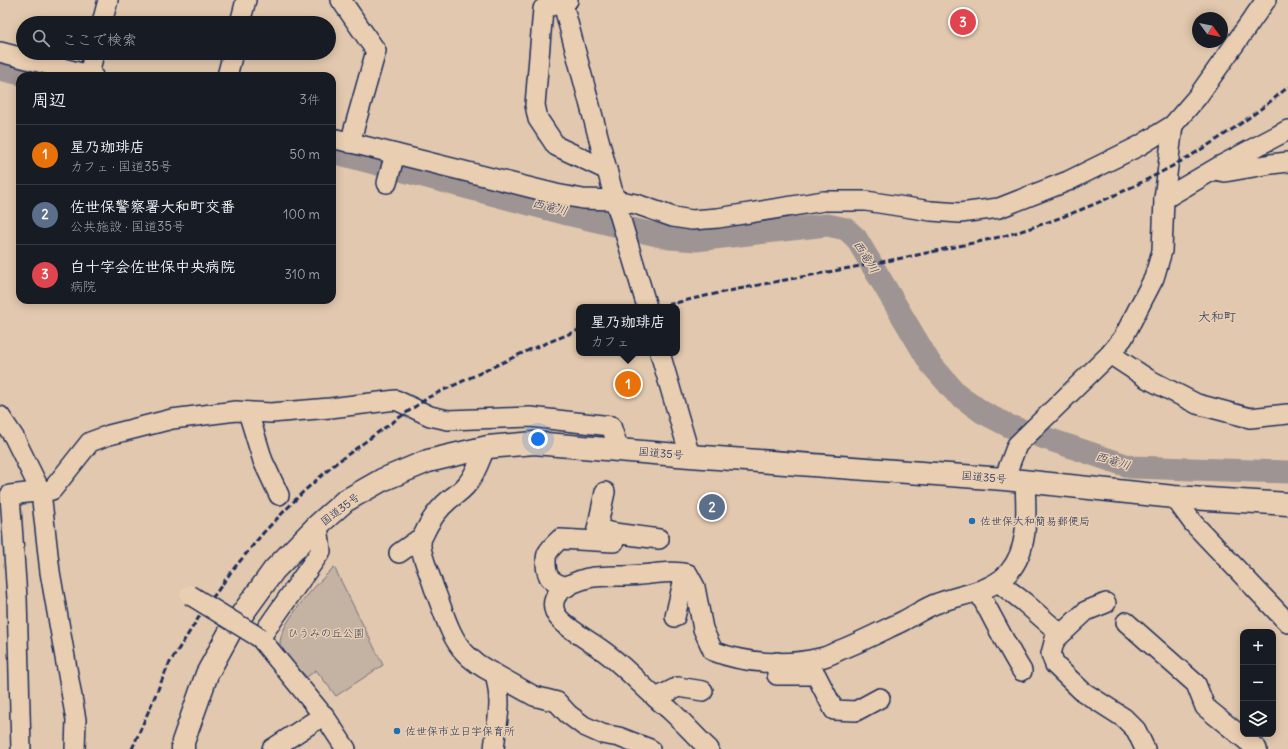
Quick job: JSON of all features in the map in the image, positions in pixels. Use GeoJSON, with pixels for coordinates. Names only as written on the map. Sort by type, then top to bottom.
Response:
{"type":"FeatureCollection","features":[{"type":"Feature","properties":{"kind":"highway","name":"国道35号"},"geometry":{"type":"LineString","coordinates":[[183,749],[183,742],[207,674],[232,628],[274,570],[318,525],[345,501],[382,480],[428,461],[485,448],[534,443],[1004,479],[1174,497],[1288,504]]}},
{"type":"Feature","properties":{"kind":"street"},"geometry":{"type":"LineString","coordinates":[[104,16],[108,0]]}},
{"type":"Feature","properties":{"kind":"street"},"geometry":{"type":"LineString","coordinates":[[242,16],[246,0]]}},
{"type":"Feature","properties":{"kind":"street"},"geometry":{"type":"LineString","coordinates":[[344,1],[376,51],[341,140],[394,157],[556,194],[583,199],[615,200],[636,204],[673,217],[692,220],[718,218],[824,201],[866,201],[931,211],[960,212],[998,208],[1068,181],[1139,146],[1173,125],[1198,96],[1266,0]]}},
{"type":"Feature","properties":{"kind":"street"},"geometry":{"type":"LineString","coordinates":[[607,170],[556,146],[538,119],[535,105],[543,9],[564,1],[615,200],[646,304]]}},
{"type":"Feature","properties":{"kind":"street"},"geometry":{"type":"LineString","coordinates":[[0,52],[16,56]]}},
{"type":"Feature","properties":{"kind":"street"},"geometry":{"type":"LineString","coordinates":[[32,60],[79,72]]}},
{"type":"Feature","properties":{"kind":"street"},"geometry":{"type":"LineString","coordinates":[[91,72],[93,60]]}},
{"type":"Feature","properties":{"kind":"street"},"geometry":{"type":"LineString","coordinates":[[228,72],[230,60]]}},
{"type":"Feature","properties":{"kind":"street"},"geometry":{"type":"LineString","coordinates":[[1004,479],[1017,445],[1038,422],[1110,354],[1124,338],[1154,278],[1162,251],[1164,199],[1173,125]]}},
{"type":"Feature","properties":{"kind":"street"},"geometry":{"type":"LineString","coordinates":[[1164,199],[1288,130]]}},
{"type":"Feature","properties":{"kind":"street"},"geometry":{"type":"LineString","coordinates":[[387,181],[394,157]]}},
{"type":"Feature","properties":{"kind":"street"},"geometry":{"type":"LineString","coordinates":[[1214,170],[1225,172],[1288,162]]}},
{"type":"Feature","properties":{"kind":"street"},"geometry":{"type":"LineString","coordinates":[[1110,354],[1148,379],[1198,404],[1250,418],[1288,414]]}},
{"type":"Feature","properties":{"kind":"street"},"geometry":{"type":"LineString","coordinates":[[661,356],[690,456]]}},
{"type":"Feature","properties":{"kind":"street"},"geometry":{"type":"LineString","coordinates":[[21,749],[17,598],[5,496],[52,490],[90,442],[109,435],[172,418],[236,411],[271,413],[396,400],[430,416],[448,420],[530,417],[611,426],[619,450]]}},
{"type":"Feature","properties":{"kind":"street"},"geometry":{"type":"LineString","coordinates":[[248,412],[263,461],[279,495]]}},
{"type":"Feature","properties":{"kind":"street"},"geometry":{"type":"LineString","coordinates":[[0,416],[14,437],[41,492],[50,572],[76,720],[75,749]]}},
{"type":"Feature","properties":{"kind":"street"},"geometry":{"type":"LineString","coordinates":[[485,448],[479,465],[468,484],[460,493],[439,509],[422,537],[421,546],[426,566],[444,615],[457,642],[465,654],[482,667],[534,696],[557,702],[568,714],[584,726],[602,734],[619,737],[650,749]]}},
{"type":"Feature","properties":{"kind":"street"},"geometry":{"type":"LineString","coordinates":[[709,749],[634,676],[603,650],[563,622],[555,614],[553,606],[554,598],[562,589],[584,579],[595,577],[640,575],[675,571],[688,574],[695,587],[703,628],[713,651],[725,656],[744,660],[777,662],[821,658],[852,646],[937,604],[978,591],[998,582],[1009,572],[1021,554],[1024,533],[1025,482]]}},
{"type":"Feature","properties":{"kind":"street"},"geometry":{"type":"LineString","coordinates":[[605,492],[597,529],[614,533],[659,539]]}},
{"type":"Feature","properties":{"kind":"street"},"geometry":{"type":"LineString","coordinates":[[1174,497],[1193,522],[1288,623]]}},
{"type":"Feature","properties":{"kind":"street"},"geometry":{"type":"LineString","coordinates":[[260,638],[321,552],[318,525]]}},
{"type":"Feature","properties":{"kind":"street"},"geometry":{"type":"LineString","coordinates":[[567,586],[556,584],[550,579],[546,568],[547,554],[553,546],[560,539],[614,542],[614,533]]}},
{"type":"Feature","properties":{"kind":"street"},"geometry":{"type":"LineString","coordinates":[[399,554],[422,537]]}},
{"type":"Feature","properties":{"kind":"street"},"geometry":{"type":"LineString","coordinates":[[675,617],[685,574]]}},
{"type":"Feature","properties":{"kind":"street"},"geometry":{"type":"LineString","coordinates":[[998,582],[1024,602],[1057,631],[1051,654],[1055,665],[1082,690],[1128,722],[1136,730],[1145,749]]}},
{"type":"Feature","properties":{"kind":"street"},"geometry":{"type":"LineString","coordinates":[[978,591],[995,620],[1009,650],[1022,671]]}},
{"type":"Feature","properties":{"kind":"street"},"geometry":{"type":"LineString","coordinates":[[190,595],[260,638],[324,716],[346,749]]}},
{"type":"Feature","properties":{"kind":"street"},"geometry":{"type":"LineString","coordinates":[[1055,640],[1086,611],[1106,603]]}},
{"type":"Feature","properties":{"kind":"street"},"geometry":{"type":"LineString","coordinates":[[1126,622],[1196,684],[1206,707],[1257,749]]}},
{"type":"Feature","properties":{"kind":"street"},"geometry":{"type":"LineString","coordinates":[[777,662],[778,675],[816,675],[834,710],[856,711],[880,698]]}},
{"type":"Feature","properties":{"kind":"street"},"geometry":{"type":"LineString","coordinates":[[494,749],[500,706],[499,690],[495,674]]}},
{"type":"Feature","properties":{"kind":"street"},"geometry":{"type":"LineString","coordinates":[[656,698],[678,687],[703,691]]}},
{"type":"Feature","properties":{"kind":"street"},"geometry":{"type":"LineString","coordinates":[[272,749],[324,716]]}},
{"type":"Feature","properties":{"kind":"green space","name":"ひうみの丘公園"},"geometry":{"type":"Polygon","coordinates":[[[334,567],[383,665],[336,696],[316,670],[307,677],[293,664],[281,650],[280,641],[290,618],[309,594],[334,567]]]}},
{"type":"Feature","properties":{"kind":"waterway","name":"西竜川"},"geometry":{"type":"LineString","coordinates":[[0,69],[16,73]]}},
{"type":"Feature","properties":{"kind":"waterway","name":"西竜川"},"geometry":{"type":"LineString","coordinates":[[336,153],[563,213],[670,238],[696,240],[827,225],[846,229],[856,238],[930,363],[956,393],[982,412],[1009,426],[1131,467],[1288,472]]}},
{"type":"Feature","properties":{"kind":"railway"},"geometry":{"type":"LineString","coordinates":[[671,304],[694,298],[909,257],[978,242],[1011,234],[1047,222],[1121,192],[1192,155],[1258,111],[1288,87]]}},
{"type":"Feature","properties":{"kind":"railway"},"geometry":{"type":"LineString","coordinates":[[132,749],[169,664],[199,617],[231,572],[264,532],[303,492],[336,463],[429,397],[529,350],[576,331]]}},
{"type":"Feature","properties":{"kind":"place","name":"白十字会佐世保中央病院"},"geometry":{"type":"Point","coordinates":[963,22]}},
{"type":"Feature","properties":{"kind":"place","name":"星乃珈琲店"},"geometry":{"type":"Point","coordinates":[628,384]}},
{"type":"Feature","properties":{"kind":"place","name":"佐世保警察署大和町交番"},"geometry":{"type":"Point","coordinates":[712,507]}},
{"type":"Feature","properties":{"kind":"place","name":"佐世保大和簡易郵便局"},"geometry":{"type":"Point","coordinates":[972,521]}},
{"type":"Feature","properties":{"kind":"place","name":"佐世保市立日宇保育所"},"geometry":{"type":"Point","coordinates":[397,731]}},
{"type":"Feature","properties":{"kind":"district","name":"大和町"},"geometry":{"type":"Point","coordinates":[1217,316]}}]}
